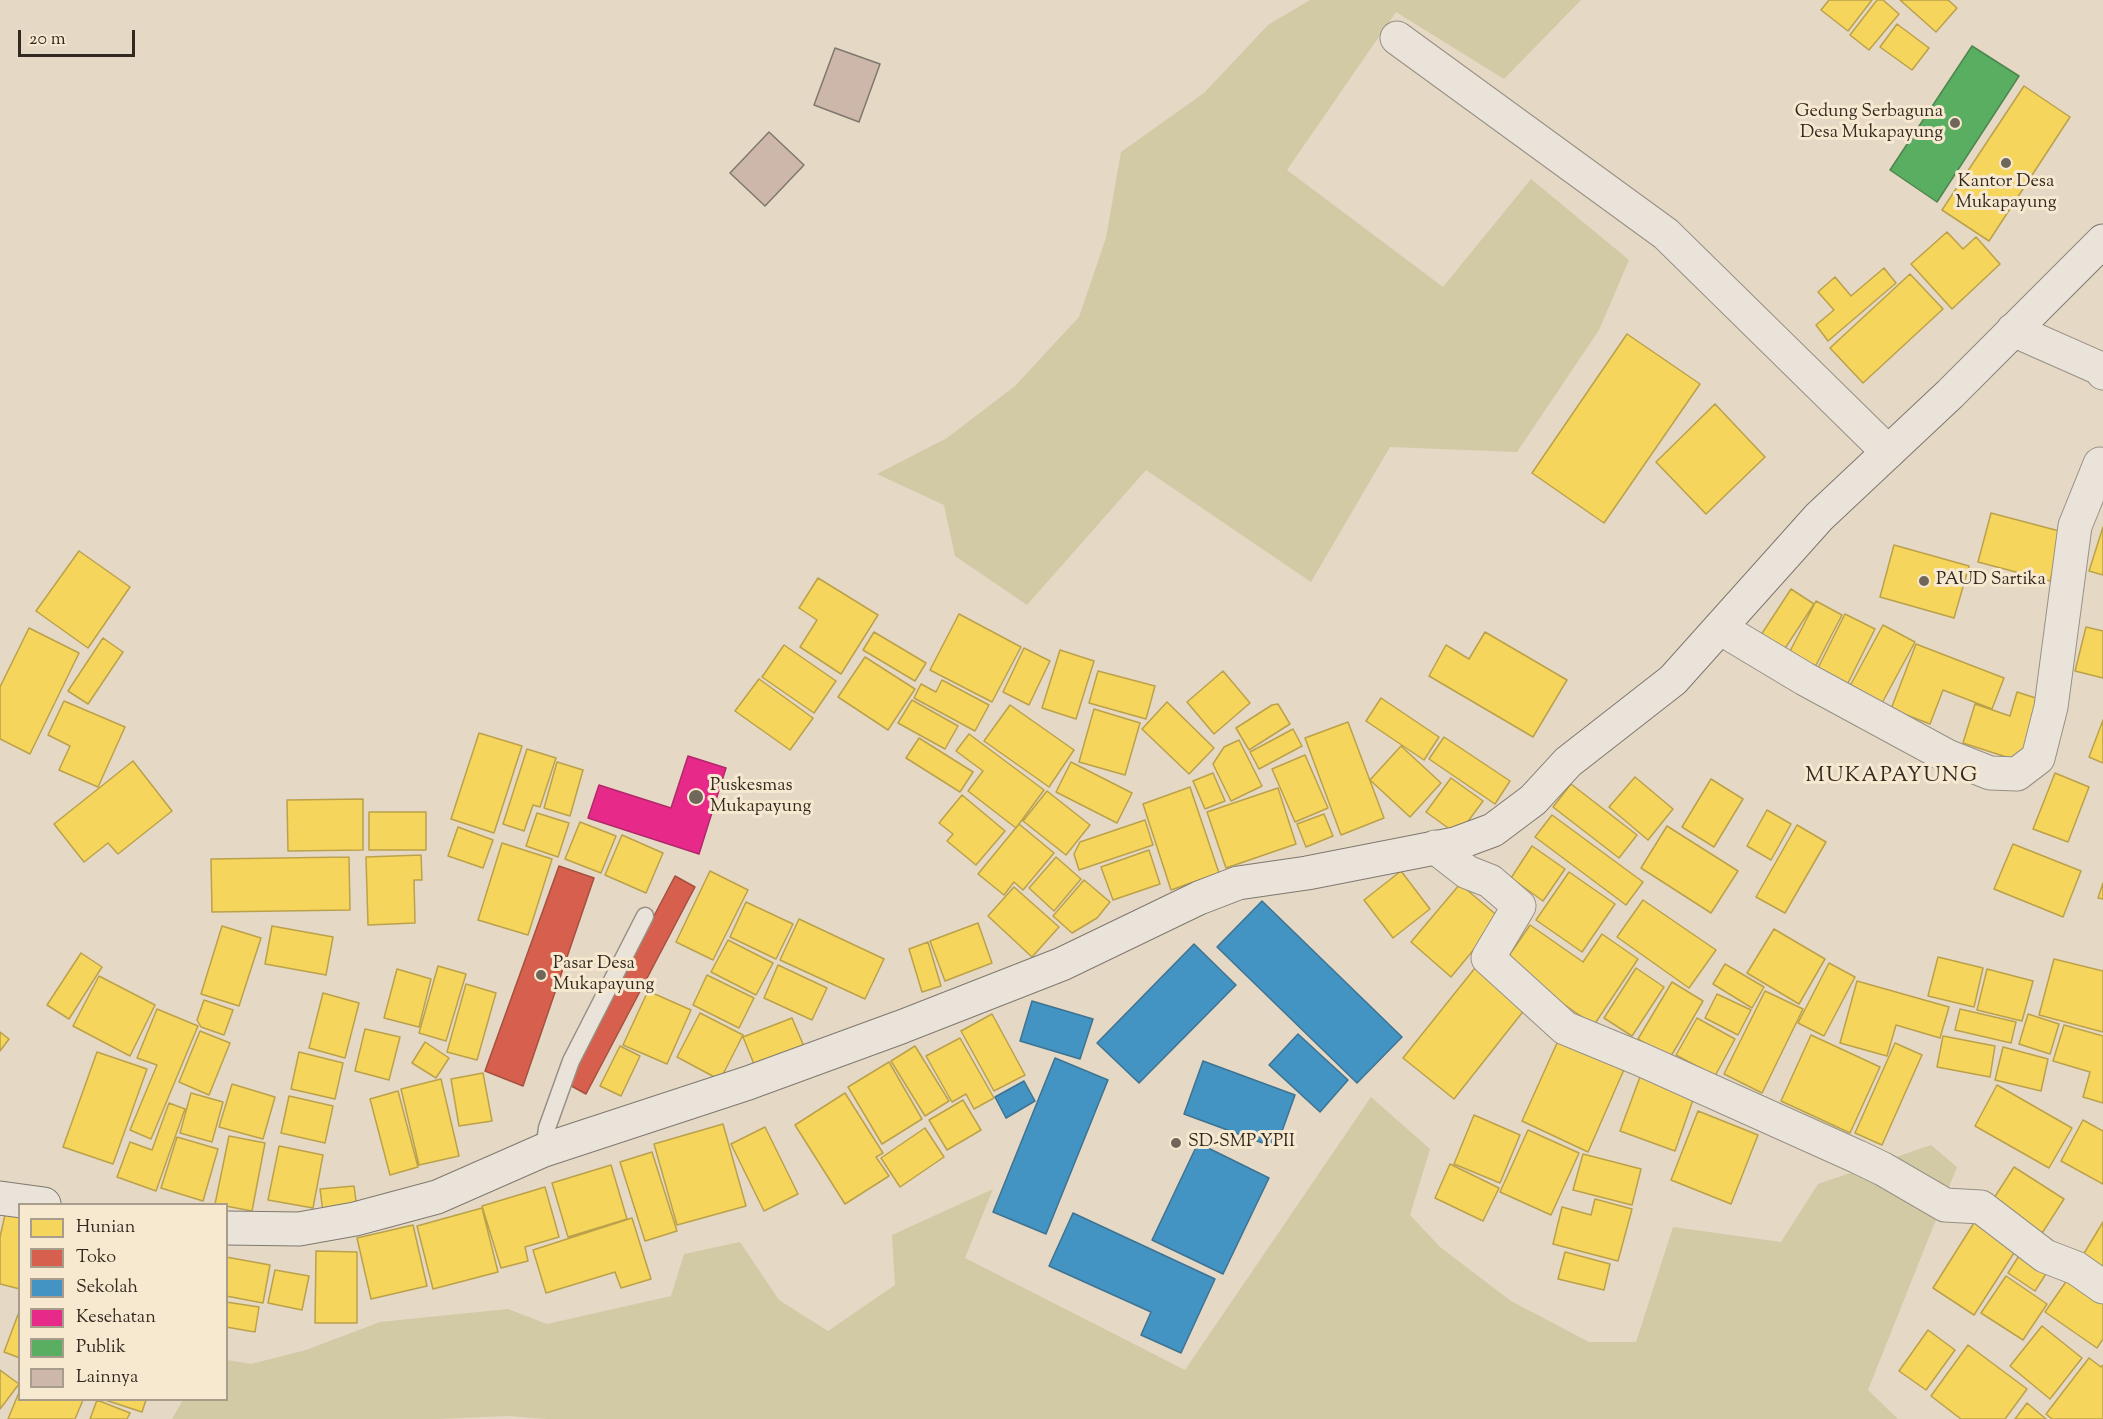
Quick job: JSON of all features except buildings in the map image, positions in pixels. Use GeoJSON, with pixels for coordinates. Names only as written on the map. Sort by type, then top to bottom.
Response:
{"type":"FeatureCollection","features":[{"type":"Feature","properties":{"kind":"street"},"geometry":{"type":"LineString","coordinates":[[1398,38],[1666,234],[1888,452]]}},
{"type":"Feature","properties":{"kind":"street"},"geometry":{"type":"LineString","coordinates":[[228,1228],[299,1229],[355,1219],[437,1197],[544,1150],[748,1083],[901,1027],[1062,964],[1199,898],[1238,883],[1307,873],[1455,844],[1493,830],[1533,800],[1568,762],[1674,680],[1819,517],[2103,241]]}},
{"type":"Feature","properties":{"kind":"street"},"geometry":{"type":"LineString","coordinates":[[2013,330],[2099,369],[2103,373]]}},
{"type":"Feature","properties":{"kind":"street"},"geometry":{"type":"LineString","coordinates":[[1720,628],[1805,679],[1947,756],[1990,773],[2017,774],[2037,758],[2051,707],[2075,526],[2102,461]]}},
{"type":"Feature","properties":{"kind":"street"},"geometry":{"type":"LineString","coordinates":[[1435,847],[1467,872],[1490,882],[1519,906],[1488,958],[1565,1028],[1858,1156],[1945,1206],[1981,1207],[2045,1256],[2076,1268],[2103,1287]]}},
{"type":"Feature","properties":{"kind":"street"},"geometry":{"type":"LineString","coordinates":[[0,1198],[37,1203]]}},
{"type":"Feature","properties":{"kind":"lane"},"geometry":{"type":"LineString","coordinates":[[544,1150],[547,1128],[571,1061],[645,916]]}},
{"type":"Feature","properties":{"kind":"shaded area"},"geometry":{"type":"Polygon","coordinates":[[[1310,0],[1581,0],[1504,79],[1396,12],[1287,170],[1443,287],[1531,179],[1629,260],[1599,330],[1517,452],[1390,447],[1311,582],[1146,470],[1027,605],[955,556],[944,505],[877,474],[947,438],[1015,386],[1079,317],[1106,238],[1121,152],[1204,93],[1268,25],[1310,0]]]}},
{"type":"Feature","properties":{"kind":"shaded area"},"geometry":{"type":"Polygon","coordinates":[[[1371,1097],[1430,1149],[1410,1215],[1440,1247],[1511,1301],[1589,1342],[1636,1342],[1673,1227],[1781,1242],[1818,1184],[1931,1145],[1957,1167],[1868,1390],[1898,1419],[547,1419],[508,1416],[438,1419],[172,1419],[182,1401],[228,1401],[228,1360],[251,1364],[306,1350],[380,1322],[508,1309],[547,1324],[671,1296],[684,1254],[740,1242],[779,1300],[828,1331],[895,1285],[892,1235],[993,1189],[965,1258],[1185,1370],[1371,1097]]]}},
{"type":"Feature","properties":{"kind":"place","name":"Gedung Serbaguna Desa Mukapayung"},"geometry":{"type":"Point","coordinates":[1955,123]}},
{"type":"Feature","properties":{"kind":"place","name":"Kantor Desa Mukapayung"},"geometry":{"type":"Point","coordinates":[2006,163]}},
{"type":"Feature","properties":{"kind":"place","name":"PAUD Sartika"},"geometry":{"type":"Point","coordinates":[1924,581]}},
{"type":"Feature","properties":{"kind":"place","name":"Puskesmas Mukapayung"},"geometry":{"type":"Point","coordinates":[696,797]}},
{"type":"Feature","properties":{"kind":"place","name":"Pasar Desa Mukapayung"},"geometry":{"type":"Point","coordinates":[541,975]}},
{"type":"Feature","properties":{"kind":"place","name":"SD-SMP YPII"},"geometry":{"type":"Point","coordinates":[1176,1143]}},
{"type":"Feature","properties":{"kind":"district","name":"MUKAPAYUNG"},"geometry":{"type":"Point","coordinates":[1892,777]}}]}
